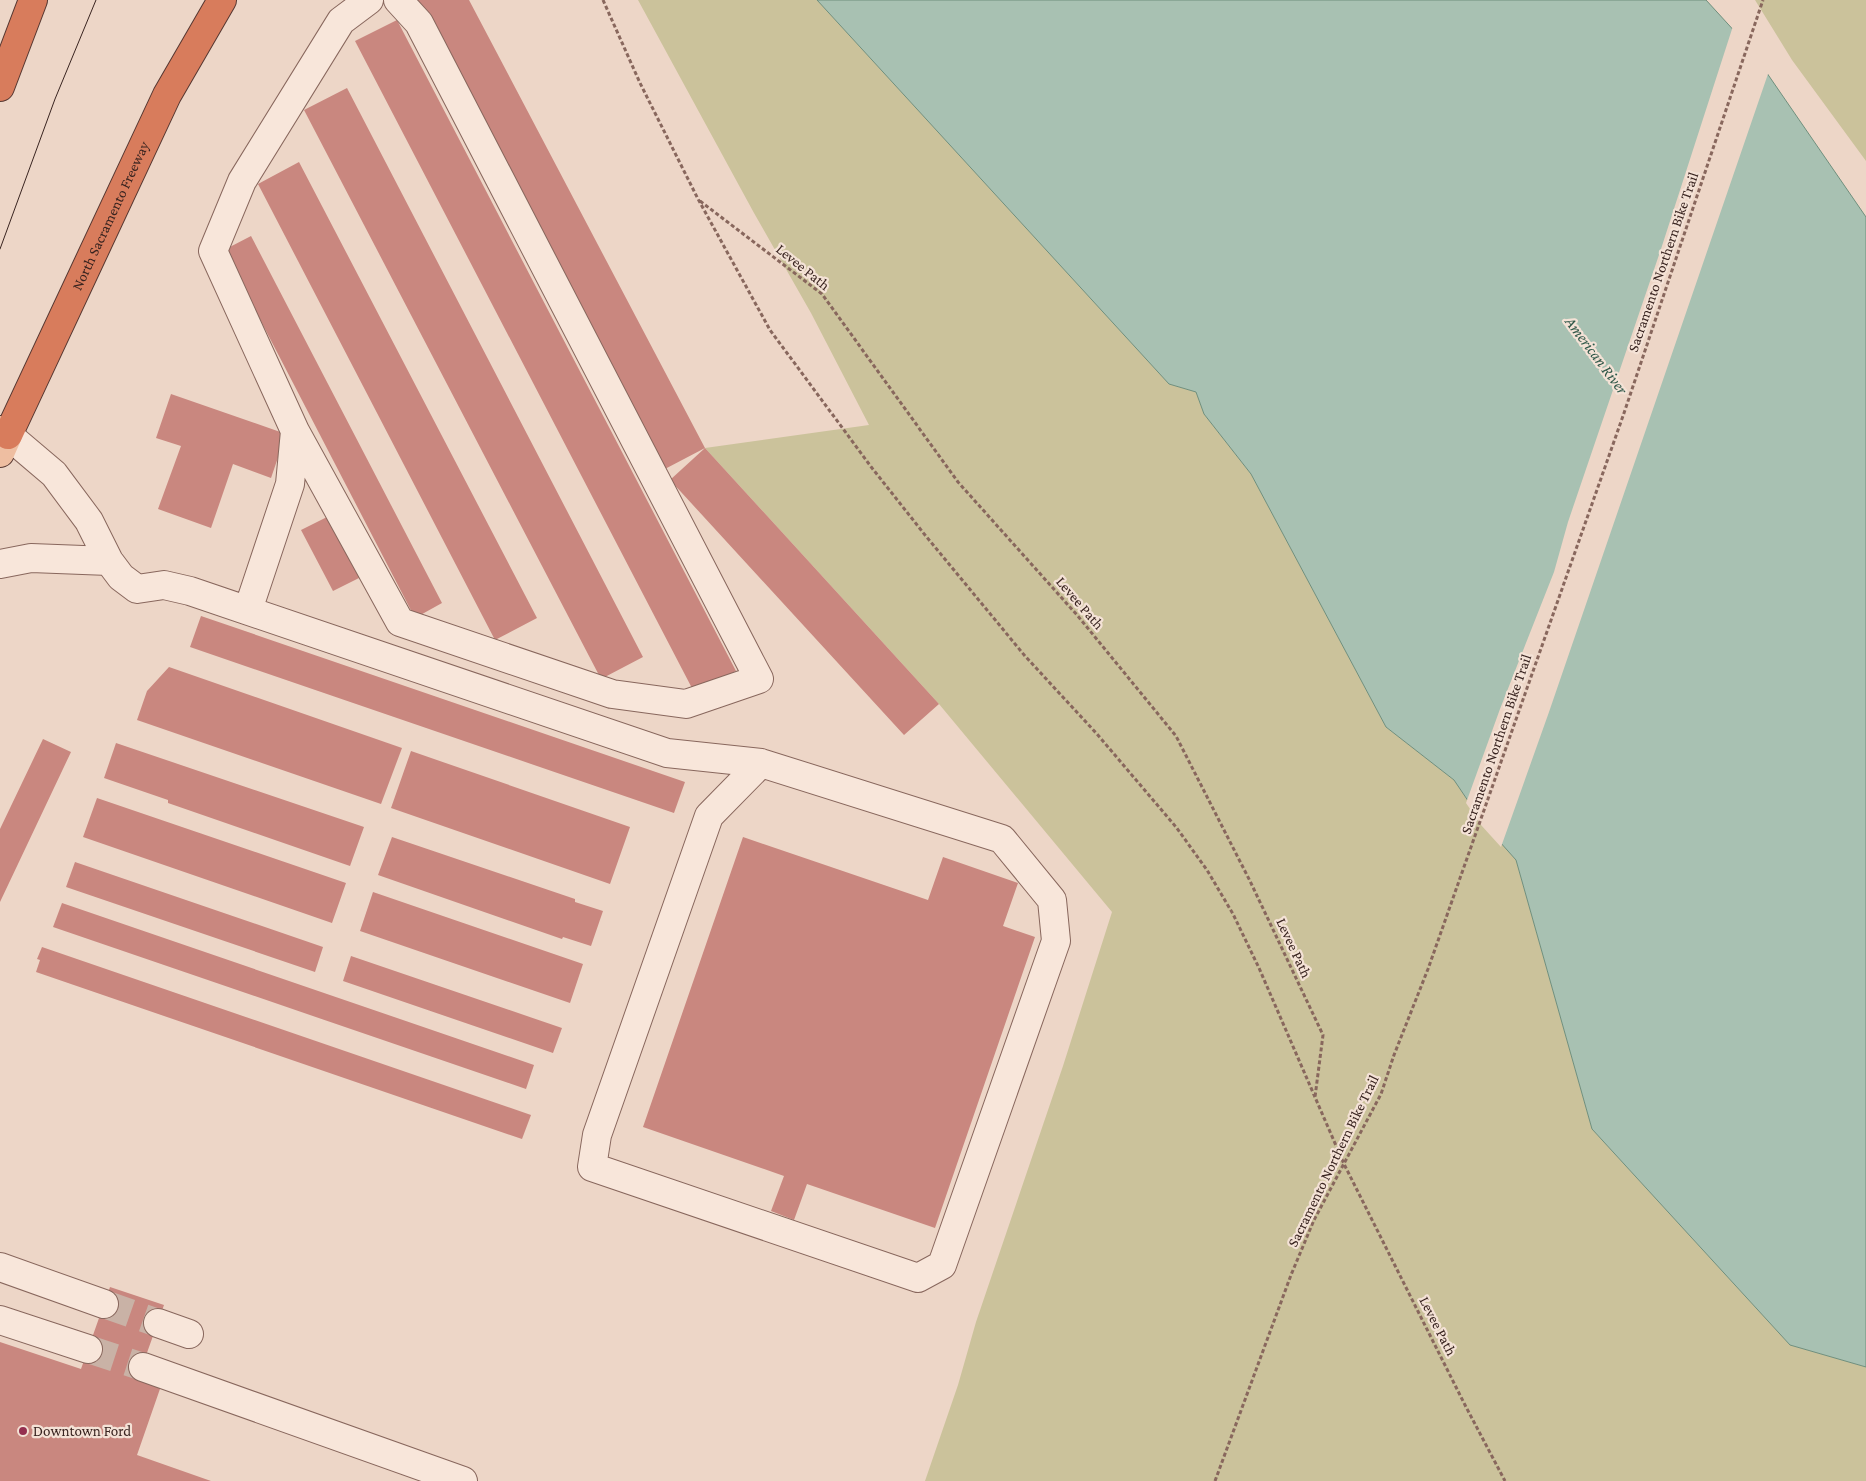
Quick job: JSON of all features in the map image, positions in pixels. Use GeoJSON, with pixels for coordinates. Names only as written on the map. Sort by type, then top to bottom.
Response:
{"type":"FeatureCollection","features":[{"type":"Feature","properties":{"kind":"highway"},"geometry":{"type":"LineString","coordinates":[[0,87],[5,65],[33,0]]}},
{"type":"Feature","properties":{"kind":"highway","name":"North Sacramento Freeway"},"geometry":{"type":"LineString","coordinates":[[3,439],[162,103],[222,0]]}},
{"type":"Feature","properties":{"kind":"lane"},"geometry":{"type":"LineString","coordinates":[[369,0],[341,20],[242,181],[213,251],[295,431],[400,622],[612,694],[686,704],[759,678],[419,23],[398,0]]}},
{"type":"Feature","properties":{"kind":"lane"},"geometry":{"type":"LineString","coordinates":[[248,610],[290,484],[295,431]]}},
{"type":"Feature","properties":{"kind":"lane"},"geometry":{"type":"LineString","coordinates":[[3,439],[54,474],[89,521],[109,561],[121,577],[137,589],[164,585],[190,591],[667,753],[761,763],[1002,839],[1052,900],[1056,940],[942,1265],[918,1278],[592,1167],[597,1135],[709,816],[761,763]]}},
{"type":"Feature","properties":{"kind":"lane"},"geometry":{"type":"LineString","coordinates":[[0,564],[31,558],[109,561]]}},
{"type":"Feature","properties":{"kind":"lane"},"geometry":{"type":"LineString","coordinates":[[0,1267],[104,1304]]}},
{"type":"Feature","properties":{"kind":"lane"},"geometry":{"type":"LineString","coordinates":[[0,1320],[88,1349]]}},
{"type":"Feature","properties":{"kind":"lane"},"geometry":{"type":"LineString","coordinates":[[158,1323],[189,1334]]}},
{"type":"Feature","properties":{"kind":"lane"},"geometry":{"type":"LineString","coordinates":[[143,1367],[463,1481]]}},
{"type":"Feature","properties":{"kind":"path","name":"Levee Path"},"geometry":{"type":"LineString","coordinates":[[603,0],[640,83],[698,199],[770,330],[866,461],[924,535],[1025,656],[1096,734],[1176,827],[1206,870],[1233,914],[1252,953],[1344,1164],[1464,1405],[1505,1481]]}},
{"type":"Feature","properties":{"kind":"path","name":"Sacramento Northern Bike Trail"},"geometry":{"type":"LineString","coordinates":[[1215,1481],[1291,1275],[1314,1220],[1381,1094],[1394,1055],[1428,969],[1623,416],[1763,0]]}},
{"type":"Feature","properties":{"kind":"path","name":"Levee Path"},"geometry":{"type":"LineString","coordinates":[[698,199],[822,294],[958,482],[1077,615],[1176,736],[1250,881],[1323,1035],[1315,1098]]}},
{"type":"Feature","properties":{"kind":"shaded area"},"geometry":{"type":"Polygon","coordinates":[[[638,0],[817,0],[1169,384],[1196,392],[1204,414],[1251,474],[1386,727],[1454,780],[1483,823],[1516,860],[1592,1129],[1790,1345],[1866,1367],[1866,1481],[925,1481],[958,1385],[976,1322],[1063,1066],[1112,912],[939,704],[705,448],[869,425],[811,313],[754,213],[638,0]]]}},
{"type":"Feature","properties":{"kind":"shaded area"},"geometry":{"type":"Polygon","coordinates":[[[1755,0],[1866,0],[1866,161],[1792,60],[1755,0]]]}},
{"type":"Feature","properties":{"kind":"water","name":"American River"},"geometry":{"type":"Polygon","coordinates":[[[817,0],[1706,0],[1749,47],[1866,217],[1866,1367],[1790,1345],[1592,1129],[1516,860],[1483,823],[1454,780],[1386,727],[1251,474],[1204,414],[1196,392],[1169,384],[817,0]]]}},
{"type":"Feature","properties":{"kind":"pier"},"geometry":{"type":"Polygon","coordinates":[[[1733,26],[1751,45],[1769,71],[1501,847],[1481,825],[1466,803],[1500,709],[1554,572],[1568,522],[1661,249],[1733,26]]]}},
{"type":"Feature","properties":{"kind":"building"},"geometry":{"type":"Polygon","coordinates":[[[416,0],[469,0],[705,448],[663,470],[416,0]]]}},
{"type":"Feature","properties":{"kind":"building"},"geometry":{"type":"Polygon","coordinates":[[[397,20],[736,671],[694,692],[355,41],[397,20]]]}},
{"type":"Feature","properties":{"kind":"building"},"geometry":{"type":"Polygon","coordinates":[[[347,88],[643,657],[601,679],[304,110],[347,88]]]}},
{"type":"Feature","properties":{"kind":"building"},"geometry":{"type":"Polygon","coordinates":[[[299,162],[537,618],[495,640],[258,184],[299,162]]]}},
{"type":"Feature","properties":{"kind":"building"},"geometry":{"type":"Polygon","coordinates":[[[251,236],[442,603],[415,618],[224,250],[251,236]]]}},
{"type":"Feature","properties":{"kind":"building"},"geometry":{"type":"Polygon","coordinates":[[[171,394],[286,434],[271,478],[233,464],[211,528],[158,509],[181,446],[156,438],[171,394]]]}},
{"type":"Feature","properties":{"kind":"building"},"geometry":{"type":"Polygon","coordinates":[[[705,448],[939,704],[904,735],[670,480],[705,448]]]}},
{"type":"Feature","properties":{"kind":"building"},"geometry":{"type":"Polygon","coordinates":[[[329,516],[361,577],[333,591],[301,530],[329,516]]]}},
{"type":"Feature","properties":{"kind":"building"},"geometry":{"type":"Polygon","coordinates":[[[201,616],[685,782],[674,813],[190,647],[201,616]]]}},
{"type":"Feature","properties":{"kind":"building"},"geometry":{"type":"Polygon","coordinates":[[[169,667],[402,748],[381,804],[137,720],[147,691],[169,667]]]}},
{"type":"Feature","properties":{"kind":"building"},"geometry":{"type":"Polygon","coordinates":[[[43,739],[71,752],[0,902],[0,829],[43,739]]]}},
{"type":"Feature","properties":{"kind":"building"},"geometry":{"type":"Polygon","coordinates":[[[116,743],[364,827],[350,866],[168,803],[168,800],[104,778],[116,743]]]}},
{"type":"Feature","properties":{"kind":"building"},"geometry":{"type":"Polygon","coordinates":[[[411,751],[630,827],[610,884],[391,808],[411,751]]]}},
{"type":"Feature","properties":{"kind":"building"},"geometry":{"type":"Polygon","coordinates":[[[97,798],[346,883],[332,923],[83,837],[97,798]]]}},
{"type":"Feature","properties":{"kind":"building"},"geometry":{"type":"Polygon","coordinates":[[[392,837],[575,899],[575,902],[603,911],[591,946],[563,937],[562,939],[378,875],[392,837]]]}},
{"type":"Feature","properties":{"kind":"building"},"geometry":{"type":"Polygon","coordinates":[[[743,837],[928,900],[943,857],[1018,883],[1003,926],[1035,937],[935,1228],[807,1184],[794,1220],[771,1211],[784,1176],[643,1127],[743,837]]]}},
{"type":"Feature","properties":{"kind":"building"},"geometry":{"type":"Polygon","coordinates":[[[75,862],[323,947],[315,972],[66,887],[75,862]]]}},
{"type":"Feature","properties":{"kind":"building"},"geometry":{"type":"Polygon","coordinates":[[[373,892],[583,964],[570,1003],[360,931],[373,892]]]}},
{"type":"Feature","properties":{"kind":"building"},"geometry":{"type":"Polygon","coordinates":[[[62,903],[534,1065],[526,1089],[53,927],[62,903]]]}},
{"type":"Feature","properties":{"kind":"building"},"geometry":{"type":"Polygon","coordinates":[[[42,947],[531,1115],[522,1139],[36,972],[40,960],[37,959],[42,947]]]}},
{"type":"Feature","properties":{"kind":"building"},"geometry":{"type":"Polygon","coordinates":[[[351,956],[562,1028],[553,1053],[343,981],[351,956]]]}},
{"type":"Feature","properties":{"kind":"building"},"geometry":{"type":"Polygon","coordinates":[[[110,1287],[164,1305],[138,1378],[161,1386],[137,1455],[211,1481],[0,1481],[0,1342],[81,1369],[110,1287]]]}},
{"type":"Feature","properties":{"kind":"tunnel"},"geometry":{"type":"LineString","coordinates":[[104,1304],[158,1323]]}},
{"type":"Feature","properties":{"kind":"tunnel"},"geometry":{"type":"LineString","coordinates":[[88,1349],[143,1367]]}},
{"type":"Feature","properties":{"kind":"tram line"},"geometry":{"type":"LineString","coordinates":[[0,249],[55,99],[96,0]]}},
{"type":"Feature","properties":{"kind":"place","name":"Downtown Ford"},"geometry":{"type":"Point","coordinates":[23,1431]}}]}
